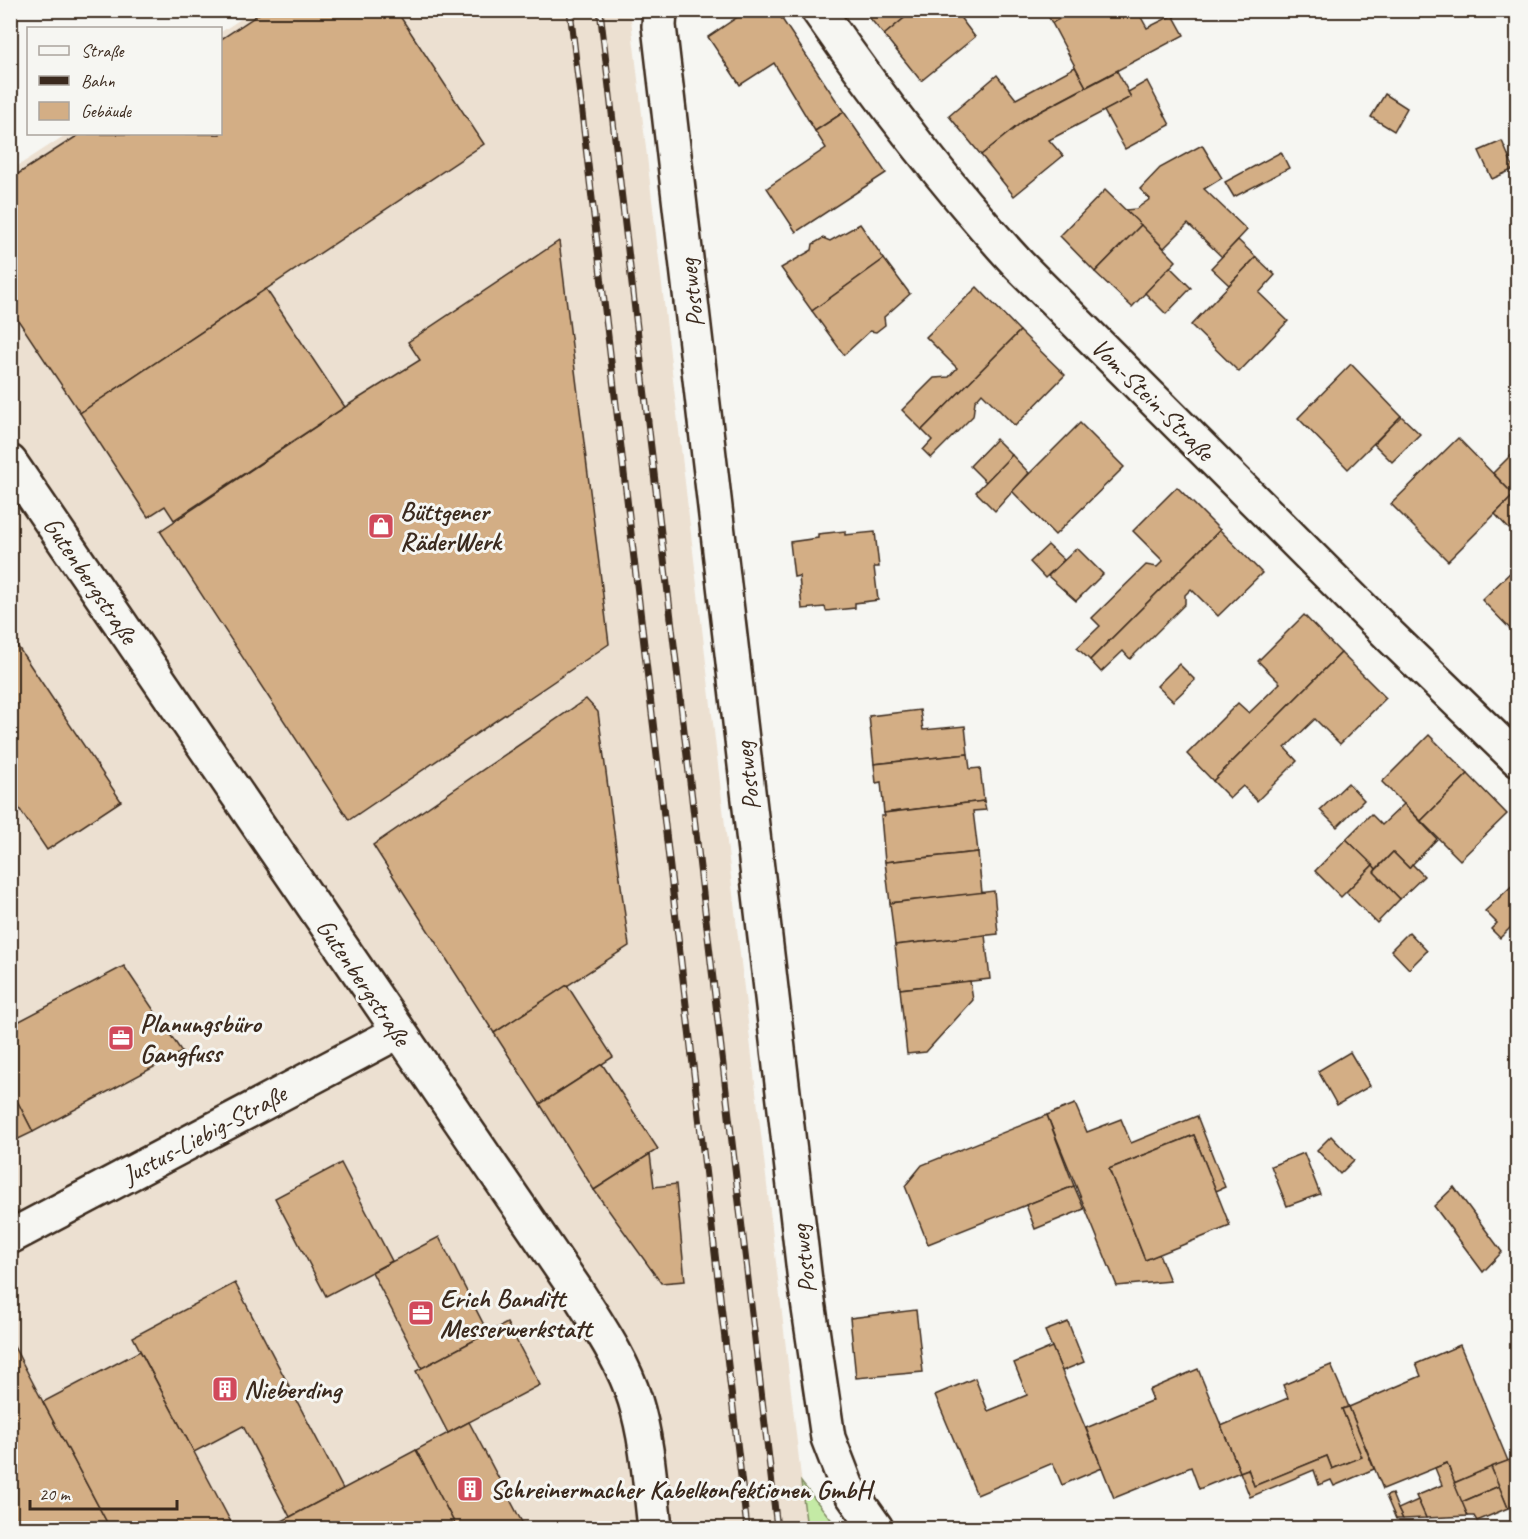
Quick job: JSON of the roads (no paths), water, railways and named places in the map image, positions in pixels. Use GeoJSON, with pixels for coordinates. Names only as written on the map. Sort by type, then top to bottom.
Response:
{"type":"FeatureCollection","features":[{"type":"Feature","properties":{"kind":"street","name":"Postweg"},"geometry":{"type":"LineString","coordinates":[[660,10],[659,26],[663,61],[822,1411],[828,1438],[843,1479],[876,1528]]}},
{"type":"Feature","properties":{"kind":"street","name":"Vom-Stein-Straße"},"geometry":{"type":"LineString","coordinates":[[818,10],[876,93],[940,175],[1019,265],[1380,626],[1518,760]]}},
{"type":"Feature","properties":{"kind":"street","name":"Gutenbergstraße"},"geometry":{"type":"LineString","coordinates":[[10,462],[576,1290],[611,1347],[635,1399],[646,1450],[655,1528]]}},
{"type":"Feature","properties":{"kind":"street","name":"Justus-Liebig-Straße"},"geometry":{"type":"LineString","coordinates":[[10,1237],[398,1032]]}},
{"type":"Feature","properties":{"kind":"railway"},"geometry":{"type":"LineString","coordinates":[[570,10],[747,1528]]}},
{"type":"Feature","properties":{"kind":"railway"},"geometry":{"type":"LineString","coordinates":[[600,10],[777,1528]]}},
{"type":"Feature","properties":{"kind":"place","name":"Büttgener RäderWerk"},"geometry":{"type":"Point","coordinates":[381,526]}},
{"type":"Feature","properties":{"kind":"place","name":"Planungsbüro Gangfuss"},"geometry":{"type":"Point","coordinates":[121,1038]}},
{"type":"Feature","properties":{"kind":"place","name":"Erich Banditt Messerwerkstatt"},"geometry":{"type":"Point","coordinates":[421,1313]}},
{"type":"Feature","properties":{"kind":"place","name":"Nieberding"},"geometry":{"type":"Point","coordinates":[225,1389]}},
{"type":"Feature","properties":{"kind":"place","name":"Schreinermacher Kabelkonfektionen GmbH"},"geometry":{"type":"Point","coordinates":[470,1489]}}]}
